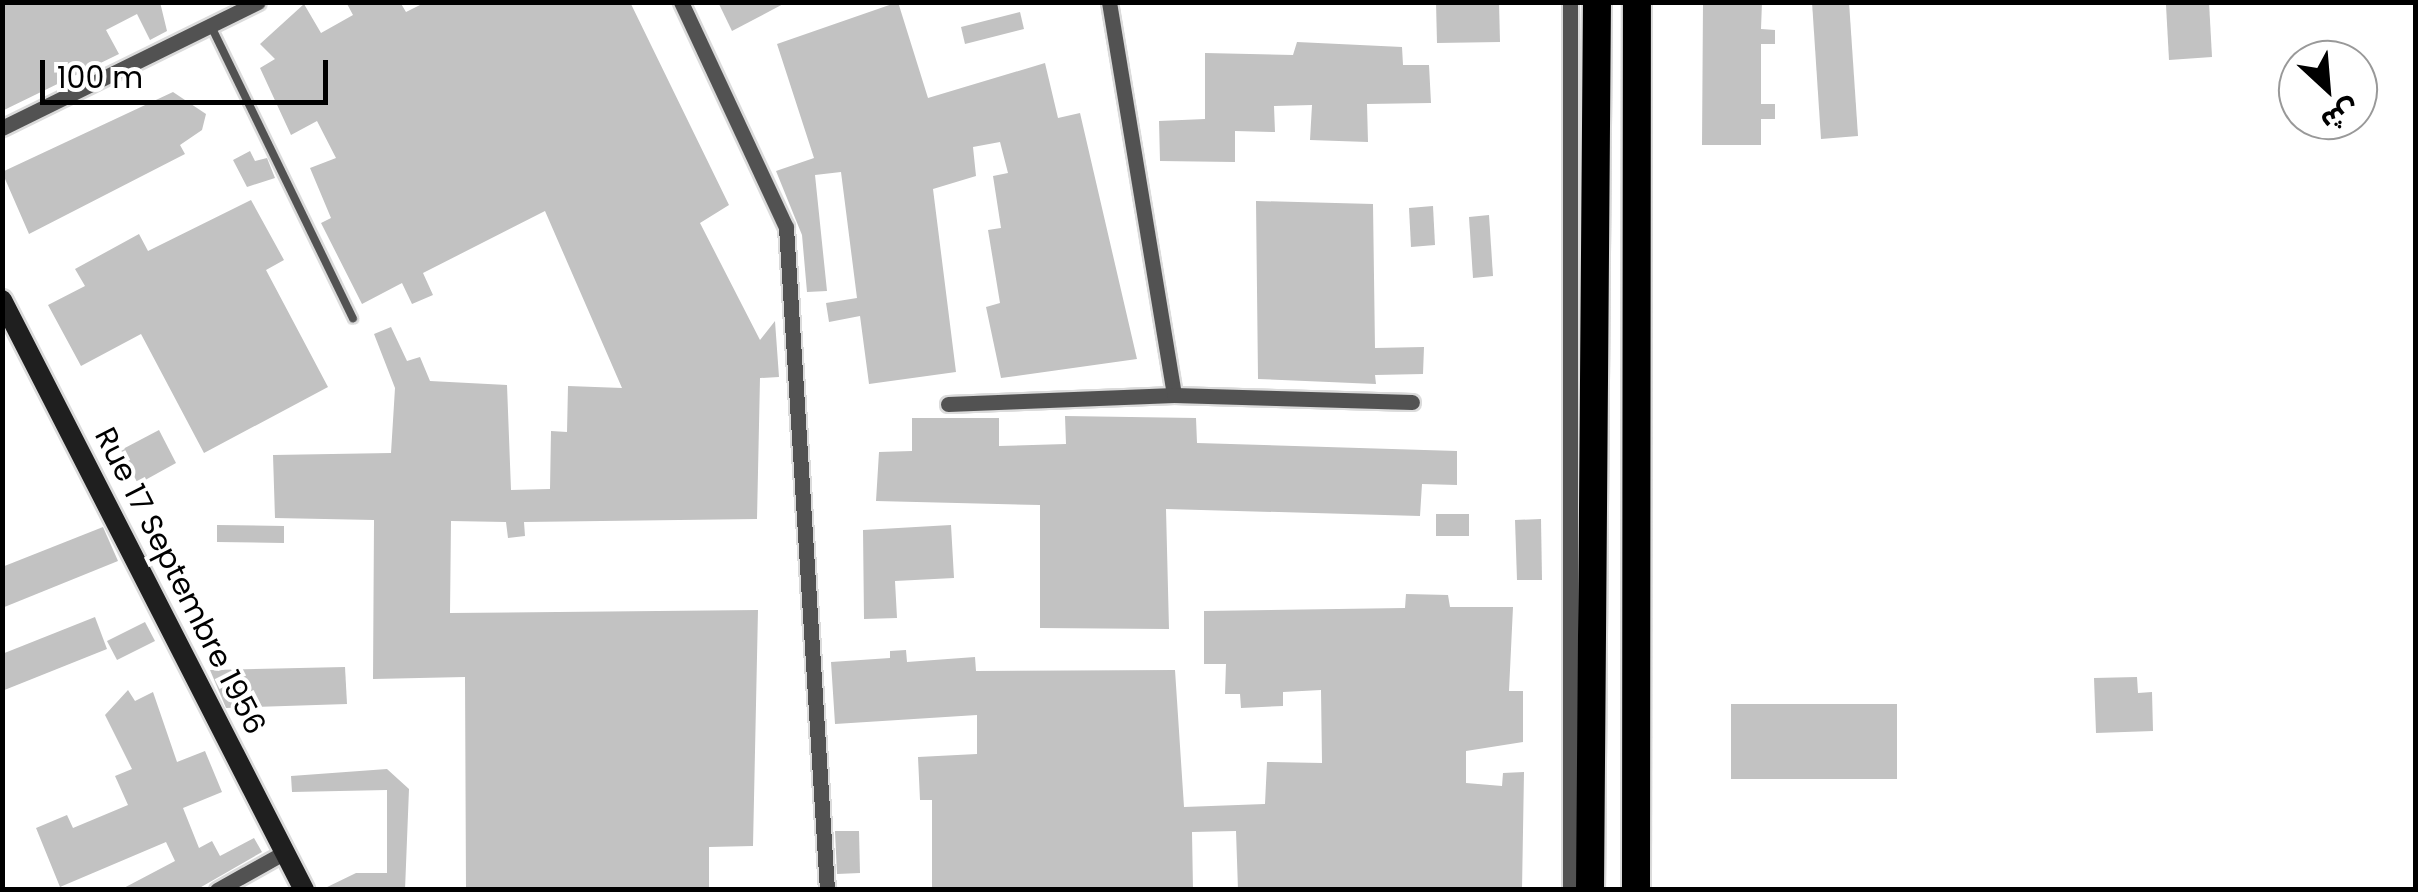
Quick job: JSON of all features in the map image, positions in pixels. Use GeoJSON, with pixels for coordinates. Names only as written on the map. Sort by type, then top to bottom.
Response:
{"type":"FeatureCollection","features":[{"type":"Feature","properties":{"kind":"highway"},"geometry":{"type":"LineString","coordinates":[[1590,890],[1597,2]]}},
{"type":"Feature","properties":{"kind":"highway"},"geometry":{"type":"LineString","coordinates":[[1636,890],[1637,2]]}},
{"type":"Feature","properties":{"kind":"main road","name":"Rue 17 Septembre 1956"},"geometry":{"type":"LineString","coordinates":[[2,300],[304,890]]}},
{"type":"Feature","properties":{"kind":"street"},"geometry":{"type":"LineString","coordinates":[[2,128],[258,2]]}},
{"type":"Feature","properties":{"kind":"street"},"geometry":{"type":"LineString","coordinates":[[681,2],[786,227],[827,890]]}},
{"type":"Feature","properties":{"kind":"street"},"geometry":{"type":"LineString","coordinates":[[1109,2],[1174,395]]}},
{"type":"Feature","properties":{"kind":"street"},"geometry":{"type":"LineString","coordinates":[[1570,2],[1570,890]]}},
{"type":"Feature","properties":{"kind":"street"},"geometry":{"type":"LineString","coordinates":[[948,404],[1174,395],[1412,402]]}},
{"type":"Feature","properties":{"kind":"street"},"geometry":{"type":"LineString","coordinates":[[217,890],[285,852]]}},
{"type":"Feature","properties":{"kind":"lane"},"geometry":{"type":"LineString","coordinates":[[211,26],[353,318]]}},
{"type":"Feature","properties":{"kind":"building"},"geometry":{"type":"Polygon","coordinates":[[[2,2],[160,2],[167,31],[150,40],[137,14],[106,30],[119,54],[2,111],[2,2]]]}},
{"type":"Feature","properties":{"kind":"building"},"geometry":{"type":"Polygon","coordinates":[[[346,2],[400,2],[406,12],[426,2],[630,2],[729,205],[700,223],[760,340],[775,321],[779,377],[760,378],[757,519],[524,522],[525,536],[508,538],[506,522],[451,521],[450,613],[758,610],[753,846],[709,847],[709,890],[466,890],[465,677],[373,679],[374,520],[275,518],[273,455],[391,453],[395,388],[374,334],[391,327],[407,361],[420,357],[430,381],[507,385],[511,490],[550,489],[551,431],[567,432],[568,386],[622,388],[545,211],[423,273],[433,295],[412,304],[402,283],[362,304],[321,223],[331,218],[310,168],[336,158],[317,121],[291,135],[260,68],[275,59],[260,44],[304,4],[321,33],[353,15],[346,2]]]}},
{"type":"Feature","properties":{"kind":"building"},"geometry":{"type":"Polygon","coordinates":[[[718,2],[787,2],[732,31],[718,2]]]}},
{"type":"Feature","properties":{"kind":"building"},"geometry":{"type":"Polygon","coordinates":[[[898,2],[928,98],[1045,63],[1058,118],[1080,113],[1137,359],[1001,378],[986,307],[1000,303],[988,230],[1001,228],[993,176],[1008,173],[1000,142],[973,147],[976,176],[933,189],[956,372],[869,384],[860,316],[829,322],[826,303],[857,298],[841,172],[815,175],[827,291],[807,292],[802,235],[776,171],[814,158],[777,44],[898,2]]]}},
{"type":"Feature","properties":{"kind":"building"},"geometry":{"type":"Polygon","coordinates":[[[1436,2],[1499,2],[1500,42],[1437,43],[1436,2]]]}},
{"type":"Feature","properties":{"kind":"building"},"geometry":{"type":"Polygon","coordinates":[[[1703,2],[1762,2],[1761,29],[1775,30],[1775,44],[1761,44],[1761,104],[1775,104],[1775,119],[1761,119],[1761,145],[1702,145],[1703,2]]]}},
{"type":"Feature","properties":{"kind":"building"},"geometry":{"type":"Polygon","coordinates":[[[1812,2],[1849,2],[1858,136],[1821,139],[1812,2]]]}},
{"type":"Feature","properties":{"kind":"building"},"geometry":{"type":"Polygon","coordinates":[[[2209,2],[2212,57],[2169,60],[2166,5],[2209,2]]]}},
{"type":"Feature","properties":{"kind":"building"},"geometry":{"type":"Polygon","coordinates":[[[1020,12],[1024,29],[965,44],[961,27],[1020,12]]]}},
{"type":"Feature","properties":{"kind":"building"},"geometry":{"type":"Polygon","coordinates":[[[1297,42],[1402,47],[1403,65],[1429,65],[1431,103],[1367,104],[1368,142],[1310,140],[1312,105],[1274,106],[1275,132],[1235,131],[1235,162],[1160,161],[1159,121],[1205,119],[1205,53],[1293,55],[1297,42]]]}},
{"type":"Feature","properties":{"kind":"building"},"geometry":{"type":"Polygon","coordinates":[[[173,92],[206,114],[202,130],[180,145],[185,154],[29,234],[2,172],[173,92]]]}},
{"type":"Feature","properties":{"kind":"building"},"geometry":{"type":"Polygon","coordinates":[[[250,151],[255,161],[267,158],[275,178],[247,187],[233,160],[250,151]]]}},
{"type":"Feature","properties":{"kind":"building"},"geometry":{"type":"Polygon","coordinates":[[[251,200],[284,260],[266,270],[328,387],[204,453],[141,334],[81,366],[48,305],[85,286],[75,269],[139,234],[148,251],[251,200]]]}},
{"type":"Feature","properties":{"kind":"building"},"geometry":{"type":"Polygon","coordinates":[[[1256,201],[1373,204],[1375,348],[1424,347],[1423,374],[1375,375],[1376,384],[1258,379],[1256,201]]]}},
{"type":"Feature","properties":{"kind":"building"},"geometry":{"type":"Polygon","coordinates":[[[1433,206],[1435,245],[1411,247],[1409,208],[1433,206]]]}},
{"type":"Feature","properties":{"kind":"building"},"geometry":{"type":"Polygon","coordinates":[[[1489,215],[1493,276],[1473,278],[1469,217],[1489,215]]]}},
{"type":"Feature","properties":{"kind":"building"},"geometry":{"type":"Polygon","coordinates":[[[1065,416],[1196,418],[1197,443],[1457,451],[1457,485],[1422,484],[1420,516],[1166,509],[1169,629],[1040,628],[1040,505],[876,501],[879,452],[912,451],[912,418],[999,418],[999,446],[1066,444],[1065,416]]]}},
{"type":"Feature","properties":{"kind":"building"},"geometry":{"type":"Polygon","coordinates":[[[159,430],[176,463],[138,484],[121,450],[159,430]]]}},
{"type":"Feature","properties":{"kind":"building"},"geometry":{"type":"Polygon","coordinates":[[[1436,514],[1469,514],[1469,536],[1436,536],[1436,514]]]}},
{"type":"Feature","properties":{"kind":"building"},"geometry":{"type":"Polygon","coordinates":[[[1541,519],[1542,580],[1517,580],[1515,520],[1541,519]]]}},
{"type":"Feature","properties":{"kind":"building"},"geometry":{"type":"Polygon","coordinates":[[[217,525],[284,526],[284,543],[217,542],[217,525]]]}},
{"type":"Feature","properties":{"kind":"building"},"geometry":{"type":"Polygon","coordinates":[[[951,525],[954,578],[895,581],[897,618],[864,619],[863,530],[951,525]]]}},
{"type":"Feature","properties":{"kind":"building"},"geometry":{"type":"Polygon","coordinates":[[[103,527],[118,561],[2,608],[2,567],[103,527]]]}},
{"type":"Feature","properties":{"kind":"building"},"geometry":{"type":"Polygon","coordinates":[[[1406,594],[1448,595],[1450,607],[1513,607],[1509,691],[1523,691],[1523,742],[1466,751],[1466,783],[1502,786],[1503,773],[1524,772],[1522,890],[1238,890],[1236,831],[1192,832],[1193,890],[932,890],[932,800],[920,800],[918,757],[977,754],[977,715],[835,724],[831,662],[890,658],[890,651],[906,650],[907,662],[975,657],[976,671],[1175,670],[1184,807],[1265,804],[1267,762],[1322,763],[1321,690],[1283,692],[1283,706],[1241,708],[1240,694],[1225,694],[1226,664],[1204,664],[1204,611],[1405,608],[1406,594]]]}},
{"type":"Feature","properties":{"kind":"building"},"geometry":{"type":"Polygon","coordinates":[[[95,617],[107,649],[2,691],[2,654],[95,617]]]}},
{"type":"Feature","properties":{"kind":"building"},"geometry":{"type":"Polygon","coordinates":[[[145,622],[155,641],[117,660],[107,641],[145,622]]]}},
{"type":"Feature","properties":{"kind":"building"},"geometry":{"type":"Polygon","coordinates":[[[345,667],[347,704],[226,708],[210,670],[345,667]]]}},
{"type":"Feature","properties":{"kind":"building"},"geometry":{"type":"Polygon","coordinates":[[[2137,677],[2138,693],[2152,692],[2153,731],[2096,733],[2094,678],[2137,677]]]}},
{"type":"Feature","properties":{"kind":"building"},"geometry":{"type":"Polygon","coordinates":[[[128,690],[135,701],[153,692],[177,762],[205,751],[222,792],[183,808],[199,848],[212,841],[220,856],[254,838],[262,852],[196,890],[120,890],[175,861],[166,842],[60,887],[36,828],[67,815],[73,828],[128,805],[115,776],[132,769],[105,715],[128,690]]]}},
{"type":"Feature","properties":{"kind":"building"},"geometry":{"type":"Polygon","coordinates":[[[1731,704],[1897,704],[1897,779],[1731,779],[1731,704]]]}},
{"type":"Feature","properties":{"kind":"building"},"geometry":{"type":"Polygon","coordinates":[[[387,769],[409,789],[405,890],[321,890],[356,873],[387,873],[387,790],[292,792],[291,776],[387,769]]]}},
{"type":"Feature","properties":{"kind":"building"},"geometry":{"type":"Polygon","coordinates":[[[835,831],[859,831],[860,873],[837,874],[835,831]]]}}]}
